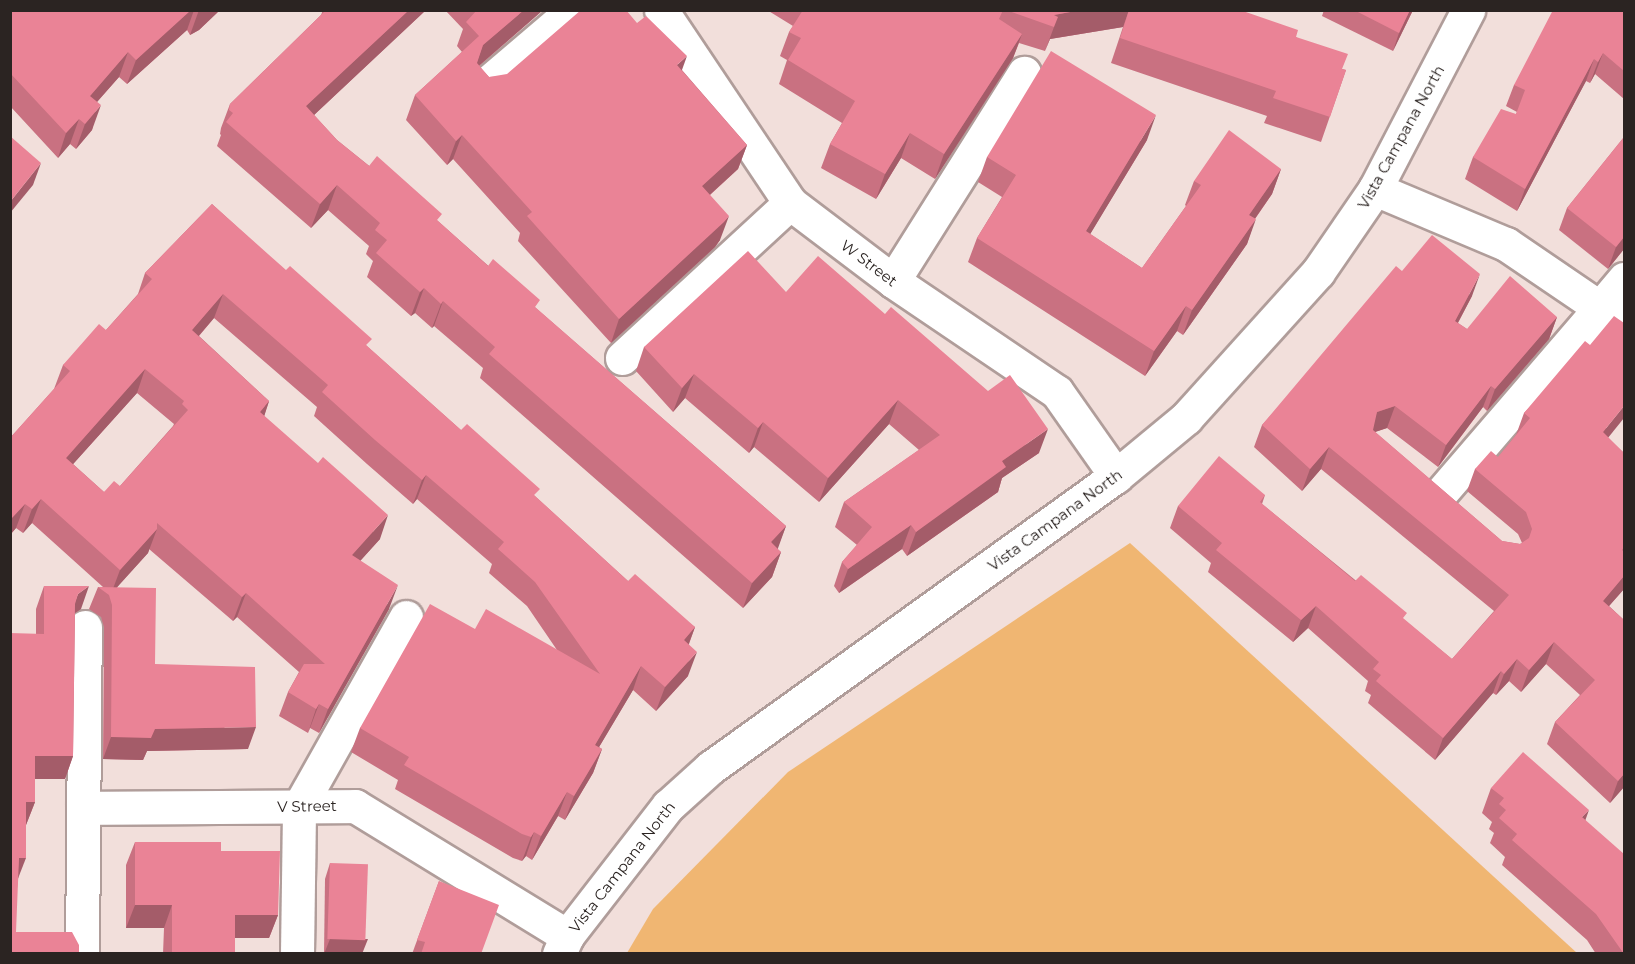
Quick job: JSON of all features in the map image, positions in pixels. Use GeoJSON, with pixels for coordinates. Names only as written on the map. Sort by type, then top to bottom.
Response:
{"type":"FeatureCollection","features":[{"type":"Feature","properties":{"kind":"street"},"geometry":{"type":"LineString","coordinates":[[486,84],[573,10]]}},
{"type":"Feature","properties":{"kind":"street","name":"W Street"},"geometry":{"type":"LineString","coordinates":[[660,10],[790,203],[893,281],[1057,392],[1116,476]]}},
{"type":"Feature","properties":{"kind":"street","name":"Vista Campana North"},"geometry":{"type":"LineString","coordinates":[[563,945],[668,806],[710,768],[1116,476],[1186,418],[1318,272],[1375,189],[1463,12]]}},
{"type":"Feature","properties":{"kind":"street"},"geometry":{"type":"LineString","coordinates":[[893,281],[1024,73]]}},
{"type":"Feature","properties":{"kind":"street"},"geometry":{"type":"LineString","coordinates":[[1375,189],[1506,244],[1600,308],[1624,329]]}},
{"type":"Feature","properties":{"kind":"street"},"geometry":{"type":"LineString","coordinates":[[622,358],[790,203]]}},
{"type":"Feature","properties":{"kind":"street"},"geometry":{"type":"LineString","coordinates":[[1465,514],[1428,484],[1600,308],[1624,279]]}},
{"type":"Feature","properties":{"kind":"street"},"geometry":{"type":"LineString","coordinates":[[297,954],[299,807],[406,617]]}},
{"type":"Feature","properties":{"kind":"street"},"geometry":{"type":"LineString","coordinates":[[82,954],[85,627]]}},
{"type":"Feature","properties":{"kind":"street","name":"V Street"},"geometry":{"type":"LineString","coordinates":[[83,808],[355,806],[563,945]]}},
{"type":"Feature","properties":{"kind":"shaded area"},"geometry":{"type":"Polygon","coordinates":[[[1130,543],[1577,953],[627,953],[653,909],[788,772],[1130,543]]]}},
{"type":"Feature","properties":{"kind":"building"},"geometry":{"type":"Polygon","coordinates":[[[10,10],[191,10],[136,60],[128,52],[90,96],[101,105],[85,124],[79,119],[66,133],[10,73],[10,10]]]}},
{"type":"Feature","properties":{"kind":"building"},"geometry":{"type":"Polygon","coordinates":[[[326,10],[409,10],[306,106],[337,140],[369,166],[377,156],[442,214],[437,220],[488,266],[493,259],[540,300],[535,307],[786,526],[771,542],[781,552],[752,583],[489,354],[495,347],[443,301],[441,304],[424,288],[420,292],[376,253],[387,240],[375,230],[380,223],[337,185],[320,204],[226,122],[233,113],[229,110],[230,104],[326,10]]]}},
{"type":"Feature","properties":{"kind":"building"},"geometry":{"type":"Polygon","coordinates":[[[477,10],[524,10],[483,45],[477,63],[489,77],[507,74],[581,10],[626,10],[637,23],[646,16],[687,56],[677,65],[747,145],[702,186],[729,216],[619,319],[527,216],[532,212],[462,135],[456,141],[415,95],[479,36],[466,22],[477,10]]]}},
{"type":"Feature","properties":{"kind":"building"},"geometry":{"type":"Polygon","coordinates":[[[803,10],[1003,10],[999,19],[1022,34],[944,154],[910,133],[885,174],[830,144],[855,101],[788,60],[801,38],[789,32],[803,10]]]}},
{"type":"Feature","properties":{"kind":"building"},"geometry":{"type":"Polygon","coordinates":[[[1006,10],[1081,10],[1054,15],[1058,17],[1054,27],[1006,10]]]}},
{"type":"Feature","properties":{"kind":"building"},"geometry":{"type":"Polygon","coordinates":[[[1129,10],[1240,10],[1298,30],[1296,37],[1348,54],[1342,69],[1346,70],[1330,117],[1273,98],[1276,91],[1120,38],[1129,10]]]}},
{"type":"Feature","properties":{"kind":"building"},"geometry":{"type":"Polygon","coordinates":[[[1354,10],[1410,10],[1399,33],[1354,10]]]}},
{"type":"Feature","properties":{"kind":"building"},"geometry":{"type":"Polygon","coordinates":[[[1553,10],[1624,10],[1624,71],[1603,53],[1598,62],[1594,59],[1525,189],[1473,157],[1501,109],[1516,114],[1525,90],[1514,85],[1553,10]]]}},
{"type":"Feature","properties":{"kind":"building"},"geometry":{"type":"Polygon","coordinates":[[[1051,51],[1156,115],[1086,231],[1142,268],[1201,185],[1194,181],[1229,130],[1281,169],[1249,215],[1256,219],[1192,310],[1186,306],[1154,351],[977,238],[1016,175],[987,157],[1051,51]]]}},
{"type":"Feature","properties":{"kind":"building"},"geometry":{"type":"Polygon","coordinates":[[[10,136],[41,163],[10,202],[10,136]]]}},
{"type":"Feature","properties":{"kind":"building"},"geometry":{"type":"Polygon","coordinates":[[[1624,137],[1624,237],[1616,247],[1567,208],[1624,137]]]}},
{"type":"Feature","properties":{"kind":"building"},"geometry":{"type":"Polygon","coordinates":[[[212,204],[286,270],[290,266],[372,339],[366,345],[461,430],[467,424],[540,489],[534,495],[628,581],[635,574],[695,627],[684,640],[697,652],[665,687],[641,666],[595,745],[602,749],[574,796],[567,792],[541,836],[534,832],[531,837],[522,834],[404,765],[409,757],[360,728],[430,604],[475,629],[486,609],[600,674],[535,582],[498,549],[504,542],[426,475],[422,480],[375,440],[322,392],[328,385],[223,294],[192,330],[269,401],[260,412],[318,463],[323,457],[388,515],[352,555],[398,585],[328,709],[319,704],[316,709],[288,692],[304,664],[325,664],[246,593],[242,597],[157,523],[157,529],[120,570],[41,499],[32,509],[25,504],[10,520],[10,438],[70,371],[63,365],[99,324],[106,330],[152,279],[145,273],[212,204]],[[145,369],[66,458],[104,492],[114,481],[120,486],[188,410],[182,404],[184,401],[145,369]]]}},
{"type":"Feature","properties":{"kind":"building"},"geometry":{"type":"Polygon","coordinates":[[[1432,235],[1480,274],[1455,321],[1467,329],[1510,276],[1557,317],[1495,389],[1491,386],[1446,445],[1395,406],[1377,412],[1373,430],[1502,541],[1520,544],[1529,538],[1532,529],[1526,512],[1475,469],[1491,451],[1498,457],[1530,418],[1524,413],[1585,341],[1590,345],[1614,316],[1624,323],[1624,406],[1603,432],[1624,453],[1624,547],[1622,550],[1624,552],[1624,576],[1603,601],[1624,620],[1624,774],[1618,781],[1555,722],[1595,680],[1554,642],[1529,670],[1517,659],[1504,674],[1501,671],[1443,738],[1376,681],[1381,675],[1373,669],[1379,662],[1316,606],[1301,620],[1216,550],[1222,543],[1178,506],[1219,456],[1265,495],[1260,502],[1355,581],[1361,575],[1407,613],[1403,618],[1452,659],[1509,595],[1329,447],[1310,469],[1262,425],[1396,266],[1402,271],[1432,235]]]}},
{"type":"Feature","properties":{"kind":"building"},"geometry":{"type":"Polygon","coordinates":[[[748,251],[786,292],[818,256],[885,314],[891,307],[988,391],[1010,375],[1048,429],[1002,461],[1006,467],[916,532],[911,525],[848,569],[842,562],[872,527],[844,502],[940,435],[898,400],[828,478],[763,422],[758,428],[694,374],[682,388],[644,347],[748,251]]]}},
{"type":"Feature","properties":{"kind":"building"},"geometry":{"type":"Polygon","coordinates":[[[44,586],[89,586],[78,594],[75,604],[73,756],[35,756],[35,802],[26,802],[26,858],[19,858],[16,932],[72,932],[79,945],[79,954],[10,954],[10,633],[44,634],[44,586]]]}},
{"type":"Feature","properties":{"kind":"building"},"geometry":{"type":"Polygon","coordinates":[[[98,587],[156,588],[155,664],[255,667],[256,727],[155,729],[151,738],[111,737],[112,605],[109,595],[98,587]]]}},
{"type":"Feature","properties":{"kind":"building"},"geometry":{"type":"Polygon","coordinates":[[[1523,752],[1589,810],[1582,817],[1624,854],[1624,954],[1596,914],[1512,840],[1517,834],[1499,818],[1506,810],[1499,804],[1504,798],[1491,788],[1523,752]]]}},
{"type":"Feature","properties":{"kind":"building"},"geometry":{"type":"Polygon","coordinates":[[[135,842],[221,842],[221,851],[280,851],[278,915],[235,915],[235,954],[172,954],[172,905],[135,905],[135,842]]]}},
{"type":"Feature","properties":{"kind":"building"},"geometry":{"type":"Polygon","coordinates":[[[330,863],[368,864],[365,940],[327,939],[330,863]]]}},
{"type":"Feature","properties":{"kind":"building"},"geometry":{"type":"Polygon","coordinates":[[[439,881],[499,905],[481,954],[421,954],[425,942],[417,940],[439,881]]]}}]}
